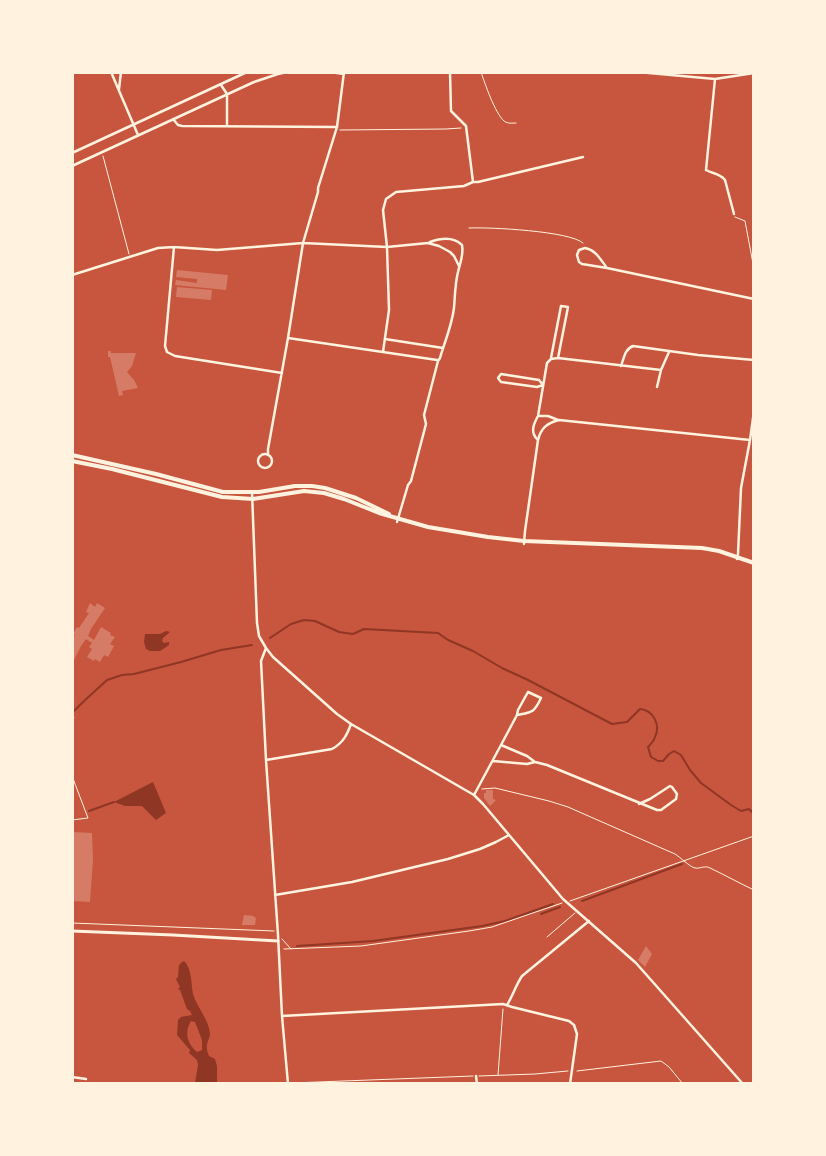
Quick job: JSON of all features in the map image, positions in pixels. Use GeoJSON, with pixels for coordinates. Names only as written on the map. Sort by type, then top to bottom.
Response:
{"type":"FeatureCollection","features":[{"type":"Feature","properties":{"kind":"main road"},"geometry":{"type":"LineString","coordinates":[[72,455],[156,474],[223,492],[252,492],[272,490],[286,486],[312,486],[338,492],[398,520],[450,532],[524,542],[683,547],[720,551],[754,563]]}},
{"type":"Feature","properties":{"kind":"main road"},"geometry":{"type":"LineString","coordinates":[[72,461],[154,479],[222,497],[253,499],[304,491],[324,493],[380,512]]}},
{"type":"Feature","properties":{"kind":"street"},"geometry":{"type":"LineString","coordinates":[[111,72],[138,135]]}},
{"type":"Feature","properties":{"kind":"street"},"geometry":{"type":"LineString","coordinates":[[119,90],[121,72]]}},
{"type":"Feature","properties":{"kind":"street"},"geometry":{"type":"LineString","coordinates":[[72,153],[247,72]]}},
{"type":"Feature","properties":{"kind":"street"},"geometry":{"type":"LineString","coordinates":[[72,166],[226,94],[254,82],[287,72]]}},
{"type":"Feature","properties":{"kind":"street"},"geometry":{"type":"LineString","coordinates":[[267,454],[303,243],[336,129],[344,73],[330,72]]}},
{"type":"Feature","properties":{"kind":"street"},"geometry":{"type":"LineString","coordinates":[[450,72],[451,111],[466,126],[472,182]]}},
{"type":"Feature","properties":{"kind":"street"},"geometry":{"type":"LineString","coordinates":[[638,72],[715,79],[754,73]]}},
{"type":"Feature","properties":{"kind":"street"},"geometry":{"type":"LineString","coordinates":[[715,79],[706,170],[722,176],[725,180],[734,214]]}},
{"type":"Feature","properties":{"kind":"street"},"geometry":{"type":"LineString","coordinates":[[221,85],[226,94],[227,126]]}},
{"type":"Feature","properties":{"kind":"street"},"geometry":{"type":"LineString","coordinates":[[173,119],[178,125],[182,126],[336,129]]}},
{"type":"Feature","properties":{"kind":"street"},"geometry":{"type":"LineString","coordinates":[[383,352],[389,310],[387,247],[383,210],[386,199],[396,192],[464,186],[472,182],[583,157]]}},
{"type":"Feature","properties":{"kind":"street"},"geometry":{"type":"LineString","coordinates":[[72,275],[158,248],[174,247],[217,250],[303,243],[387,247],[428,243],[450,238],[460,242],[463,250],[454,308],[424,415],[426,424],[411,481],[408,485],[398,520]]}},
{"type":"Feature","properties":{"kind":"street"},"geometry":{"type":"LineString","coordinates":[[428,243],[450,252],[459,266]]}},
{"type":"Feature","properties":{"kind":"street"},"geometry":{"type":"LineString","coordinates":[[174,247],[167,352],[175,356],[282,373]]}},
{"type":"Feature","properties":{"kind":"street"},"geometry":{"type":"LineString","coordinates":[[607,268],[594,251],[586,248],[579,250],[577,255],[579,262],[582,264],[754,299]]}},
{"type":"Feature","properties":{"kind":"street"},"geometry":{"type":"LineString","coordinates":[[538,440],[532,431],[533,424],[538,416],[547,363],[551,359],[561,306],[568,307],[558,358]]}},
{"type":"Feature","properties":{"kind":"street"},"geometry":{"type":"LineString","coordinates":[[288,338],[438,360]]}},
{"type":"Feature","properties":{"kind":"street"},"geometry":{"type":"LineString","coordinates":[[385,339],[443,348]]}},
{"type":"Feature","properties":{"kind":"street"},"geometry":{"type":"LineString","coordinates":[[621,366],[626,351],[633,346],[669,352],[754,360]]}},
{"type":"Feature","properties":{"kind":"street"},"geometry":{"type":"LineString","coordinates":[[656,387],[669,352]]}},
{"type":"Feature","properties":{"kind":"street"},"geometry":{"type":"LineString","coordinates":[[551,359],[558,358],[661,370]]}},
{"type":"Feature","properties":{"kind":"street"},"geometry":{"type":"LineString","coordinates":[[501,374],[539,380],[543,385],[537,387],[501,382],[498,378],[501,374]]}},
{"type":"Feature","properties":{"kind":"street"},"geometry":{"type":"LineString","coordinates":[[737,558],[741,488],[754,411]]}},
{"type":"Feature","properties":{"kind":"street"},"geometry":{"type":"LineString","coordinates":[[538,416],[548,416],[559,420],[750,440]]}},
{"type":"Feature","properties":{"kind":"street"},"geometry":{"type":"LineString","coordinates":[[524,542],[538,440],[546,425],[559,420]]}},
{"type":"Feature","properties":{"kind":"street"},"geometry":{"type":"LineString","coordinates":[[267,454],[272,460],[271,465],[263,468],[259,466],[258,459],[260,455],[267,454]]}},
{"type":"Feature","properties":{"kind":"street"},"geometry":{"type":"LineString","coordinates":[[252,492],[257,623],[259,636],[273,657],[337,714],[351,724],[474,795],[566,902],[636,963],[742,1084]]}},
{"type":"Feature","properties":{"kind":"street"},"geometry":{"type":"LineString","coordinates":[[266,648],[261,662],[282,1016],[288,1083]]}},
{"type":"Feature","properties":{"kind":"street"},"geometry":{"type":"LineString","coordinates":[[474,795],[528,692],[542,698],[535,710],[516,715]]}},
{"type":"Feature","properties":{"kind":"street"},"geometry":{"type":"LineString","coordinates":[[266,760],[332,749],[340,745],[347,735],[351,724]]}},
{"type":"Feature","properties":{"kind":"street"},"geometry":{"type":"LineString","coordinates":[[501,745],[527,756],[535,762],[547,765],[639,804],[657,810],[661,810],[676,799],[677,794],[670,786],[639,804]]}},
{"type":"Feature","properties":{"kind":"street"},"geometry":{"type":"LineString","coordinates":[[493,761],[527,764],[535,762]]}},
{"type":"Feature","properties":{"kind":"street"},"geometry":{"type":"LineString","coordinates":[[275,896],[352,882],[448,859],[480,849],[509,835]]}},
{"type":"Feature","properties":{"kind":"street"},"geometry":{"type":"LineString","coordinates":[[507,1005],[522,976],[589,922]]}},
{"type":"Feature","properties":{"kind":"street"},"geometry":{"type":"LineString","coordinates":[[72,932],[278,941]]}},
{"type":"Feature","properties":{"kind":"street"},"geometry":{"type":"LineString","coordinates":[[282,1016],[503,1004],[569,1021],[574,1025],[577,1034],[570,1084]]}},
{"type":"Feature","properties":{"kind":"street"},"geometry":{"type":"LineString","coordinates":[[476,1076],[477,1084]]}},
{"type":"Feature","properties":{"kind":"street"},"geometry":{"type":"LineString","coordinates":[[72,1077],[86,1079]]}},
{"type":"Feature","properties":{"kind":"path"},"geometry":{"type":"LineString","coordinates":[[480,72],[500,116],[504,121],[516,123]]}},
{"type":"Feature","properties":{"kind":"path"},"geometry":{"type":"LineString","coordinates":[[336,129],[446,129],[466,126]]}},
{"type":"Feature","properties":{"kind":"path"},"geometry":{"type":"LineString","coordinates":[[102,152],[130,257]]}},
{"type":"Feature","properties":{"kind":"path"},"geometry":{"type":"LineString","coordinates":[[734,214],[738,219],[745,221],[754,269]]}},
{"type":"Feature","properties":{"kind":"path"},"geometry":{"type":"LineString","coordinates":[[469,228],[489,227],[570,237],[581,241],[586,248]]}},
{"type":"Feature","properties":{"kind":"path"},"geometry":{"type":"LineString","coordinates":[[72,776],[88,818],[72,820]]}},
{"type":"Feature","properties":{"kind":"path"},"geometry":{"type":"LineString","coordinates":[[478,789],[495,788],[555,803],[676,854],[685,860],[688,865],[695,868],[708,866],[720,874],[754,890]]}},
{"type":"Feature","properties":{"kind":"path"},"geometry":{"type":"LineString","coordinates":[[278,949],[361,946],[492,927],[754,836]]}},
{"type":"Feature","properties":{"kind":"path"},"geometry":{"type":"LineString","coordinates":[[547,938],[577,911]]}},
{"type":"Feature","properties":{"kind":"path"},"geometry":{"type":"LineString","coordinates":[[72,923],[274,931],[292,949]]}},
{"type":"Feature","properties":{"kind":"path"},"geometry":{"type":"LineString","coordinates":[[498,1075],[503,1004]]}},
{"type":"Feature","properties":{"kind":"path"},"geometry":{"type":"LineString","coordinates":[[288,1083],[535,1074],[661,1061],[670,1067],[683,1084]]}},
{"type":"Feature","properties":{"kind":"shaded area"},"geometry":{"type":"Polygon","coordinates":[[[166,631],[170,632],[162,641],[164,643],[169,642],[169,645],[160,651],[146,649],[144,642],[145,634],[160,634],[166,631]]]}},
{"type":"Feature","properties":{"kind":"shaded area"},"geometry":{"type":"Polygon","coordinates":[[[153,782],[166,813],[156,820],[142,806],[125,806],[114,802],[153,782]]]}},
{"type":"Feature","properties":{"kind":"shaded area"},"geometry":{"type":"Polygon","coordinates":[[[184,961],[187,964],[191,976],[193,994],[209,1029],[210,1035],[207,1049],[209,1056],[215,1059],[217,1083],[195,1083],[197,1060],[189,1053],[190,1050],[177,1035],[178,1020],[181,1017],[192,1015],[187,1009],[178,989],[180,987],[176,979],[178,977],[179,965],[184,961]],[[191,1021],[187,1034],[189,1042],[197,1052],[202,1050],[202,1040],[195,1022],[191,1021]]]}},
{"type":"Feature","properties":{"kind":"building"},"geometry":{"type":"Polygon","coordinates":[[[177,270],[228,275],[226,290],[175,285],[176,280],[197,283],[197,279],[176,277],[177,270]]]}},
{"type":"Feature","properties":{"kind":"building"},"geometry":{"type":"Polygon","coordinates":[[[177,287],[212,290],[211,300],[176,297],[177,287]]]}},
{"type":"Feature","properties":{"kind":"building"},"geometry":{"type":"Polygon","coordinates":[[[108,351],[111,351],[111,353],[136,353],[132,366],[127,372],[138,388],[122,391],[123,395],[119,396],[108,351]]]}},
{"type":"Feature","properties":{"kind":"building"},"geometry":{"type":"Polygon","coordinates":[[[90,603],[95,607],[97,603],[105,608],[88,636],[94,640],[101,627],[115,637],[110,644],[114,646],[108,657],[104,655],[100,662],[95,659],[94,661],[87,657],[92,649],[89,647],[92,643],[86,639],[72,664],[72,639],[75,635],[73,634],[89,613],[86,612],[90,603]]]}},
{"type":"Feature","properties":{"kind":"building"},"geometry":{"type":"Polygon","coordinates":[[[486,790],[493,790],[493,799],[496,800],[490,806],[484,798],[486,790]]]}},
{"type":"Feature","properties":{"kind":"building"},"geometry":{"type":"Polygon","coordinates":[[[72,832],[92,833],[93,860],[90,902],[72,901],[72,832]]]}},
{"type":"Feature","properties":{"kind":"building"},"geometry":{"type":"Polygon","coordinates":[[[244,915],[254,916],[256,918],[255,925],[242,925],[244,915]]]}},
{"type":"Feature","properties":{"kind":"building"},"geometry":{"type":"Polygon","coordinates":[[[646,946],[652,954],[645,967],[638,960],[646,946]]]}},
{"type":"Feature","properties":{"kind":"waterway"},"geometry":{"type":"LineString","coordinates":[[270,638],[291,624],[304,620],[315,621],[339,632],[353,634],[364,629],[438,633],[448,640],[473,651],[502,668],[612,724],[627,722],[640,709],[649,712],[655,719],[657,728],[655,738],[648,747],[651,757],[658,761],[663,761],[674,751],[681,755],[701,783],[741,811],[749,809],[754,814]]}},
{"type":"Feature","properties":{"kind":"waterway"},"geometry":{"type":"LineString","coordinates":[[72,713],[107,680],[221,650],[252,645]]}},
{"type":"Feature","properties":{"kind":"waterway"},"geometry":{"type":"LineString","coordinates":[[89,811],[114,802]]}},
{"type":"Feature","properties":{"kind":"waterway"},"geometry":{"type":"LineString","coordinates":[[582,901],[682,864]]}},
{"type":"Feature","properties":{"kind":"waterway"},"geometry":{"type":"LineString","coordinates":[[297,946],[373,941],[482,926],[505,921],[553,904]]}},
{"type":"Feature","properties":{"kind":"waterway"},"geometry":{"type":"LineString","coordinates":[[541,914],[560,907]]}}]}
